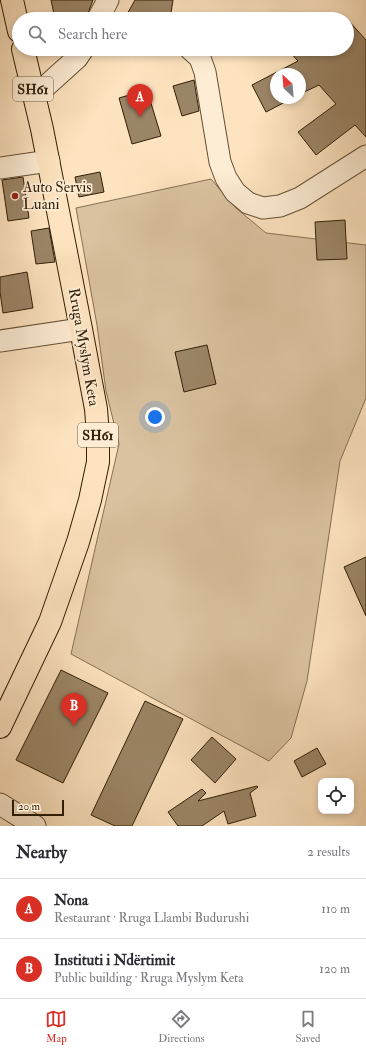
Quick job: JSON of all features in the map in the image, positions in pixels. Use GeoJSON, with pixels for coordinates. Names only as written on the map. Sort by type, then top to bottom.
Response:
{"type":"FeatureCollection","features":[{"type":"Feature","properties":{"kind":"main road"},"geometry":{"type":"LineString","coordinates":[[10,0],[13,12]]}},
{"type":"Feature","properties":{"kind":"main road","name":"Rruga Myslym Keta"},"geometry":{"type":"LineString","coordinates":[[0,727],[50,622],[78,542],[90,500],[98,462],[96,409],[49,161],[25,56]]}},
{"type":"Feature","properties":{"kind":"street"},"geometry":{"type":"LineString","coordinates":[[0,1],[10,0]]}},
{"type":"Feature","properties":{"kind":"street"},"geometry":{"type":"LineString","coordinates":[[102,12],[108,0]]}},
{"type":"Feature","properties":{"kind":"street"},"geometry":{"type":"LineString","coordinates":[[35,96],[79,56]]}},
{"type":"Feature","properties":{"kind":"street"},"geometry":{"type":"LineString","coordinates":[[198,56],[200,58],[205,72],[220,162],[226,178],[236,192],[248,203],[263,208],[280,206],[300,198],[366,156]]}},
{"type":"Feature","properties":{"kind":"street"},"geometry":{"type":"LineString","coordinates":[[0,168],[49,161]]}},
{"type":"Feature","properties":{"kind":"street"},"geometry":{"type":"LineString","coordinates":[[0,340],[81,329]]}},
{"type":"Feature","properties":{"kind":"street"},"geometry":{"type":"LineString","coordinates":[[0,804],[35,826]]}},
{"type":"Feature","properties":{"kind":"shaded area"},"geometry":{"type":"Polygon","coordinates":[[[211,179],[236,208],[266,233],[366,245],[366,398],[340,461],[307,681],[291,738],[269,761],[71,654],[119,444],[106,391],[97,325],[76,208],[211,179]]]}},
{"type":"Feature","properties":{"kind":"building"},"geometry":{"type":"Polygon","coordinates":[[[51,0],[93,0],[89,12],[54,12],[51,0]]]}},
{"type":"Feature","properties":{"kind":"building"},"geometry":{"type":"Polygon","coordinates":[[[135,0],[173,0],[171,12],[128,12],[135,0]]]}},
{"type":"Feature","properties":{"kind":"building"},"geometry":{"type":"Polygon","coordinates":[[[354,27],[366,40],[366,137],[355,125],[316,155],[298,132],[336,104],[319,85],[306,91],[306,68],[285,68],[298,61],[293,56],[354,56],[354,27]]]}},
{"type":"Feature","properties":{"kind":"building"},"geometry":{"type":"Polygon","coordinates":[[[270,76],[270,104],[281,104],[266,112],[252,85],[270,76]]]}},
{"type":"Feature","properties":{"kind":"building"},"geometry":{"type":"Polygon","coordinates":[[[194,80],[199,111],[182,116],[173,86],[194,80]]]}},
{"type":"Feature","properties":{"kind":"building"},"geometry":{"type":"Polygon","coordinates":[[[147,90],[161,136],[132,144],[119,98],[147,90]]]}},
{"type":"Feature","properties":{"kind":"building"},"geometry":{"type":"Polygon","coordinates":[[[100,172],[104,192],[79,197],[75,177],[100,172]]]}},
{"type":"Feature","properties":{"kind":"building","name":"Auto Servis Luani"},"geometry":{"type":"Polygon","coordinates":[[[23,177],[29,218],[8,221],[2,180],[23,177]]]}},
{"type":"Feature","properties":{"kind":"building"},"geometry":{"type":"Polygon","coordinates":[[[345,220],[347,259],[317,260],[315,222],[345,220]]]}},
{"type":"Feature","properties":{"kind":"building"},"geometry":{"type":"Polygon","coordinates":[[[49,228],[55,262],[36,264],[31,231],[49,228]]]}},
{"type":"Feature","properties":{"kind":"building"},"geometry":{"type":"Polygon","coordinates":[[[27,272],[33,308],[3,313],[0,292],[0,277],[27,272]]]}},
{"type":"Feature","properties":{"kind":"building"},"geometry":{"type":"Polygon","coordinates":[[[207,345],[216,384],[184,392],[175,352],[207,345]]]}},
{"type":"Feature","properties":{"kind":"building"},"geometry":{"type":"Polygon","coordinates":[[[366,557],[366,616],[344,567],[366,557]]]}},
{"type":"Feature","properties":{"kind":"building"},"geometry":{"type":"Polygon","coordinates":[[[61,670],[108,693],[63,783],[16,760],[61,670]]]}},
{"type":"Feature","properties":{"kind":"building"},"geometry":{"type":"Polygon","coordinates":[[[145,701],[183,719],[132,826],[115,826],[91,815],[145,701]]]}},
{"type":"Feature","properties":{"kind":"building"},"geometry":{"type":"Polygon","coordinates":[[[212,737],[236,759],[215,783],[191,760],[212,737]]]}},
{"type":"Feature","properties":{"kind":"building"},"geometry":{"type":"Polygon","coordinates":[[[317,748],[326,764],[302,777],[294,761],[317,748]]]}},
{"type":"Feature","properties":{"kind":"building"},"geometry":{"type":"Polygon","coordinates":[[[257,786],[258,787],[250,793],[256,816],[228,824],[224,811],[202,826],[178,826],[168,812],[202,789],[206,793],[198,801],[257,786]]]}},
{"type":"Feature","properties":{"kind":"place","name":"Nona"},"geometry":{"type":"Point","coordinates":[140,117]}},
{"type":"Feature","properties":{"kind":"place","name":"Auto Servis Luani"},"geometry":{"type":"Point","coordinates":[15,196]}},
{"type":"Feature","properties":{"kind":"place","name":"Instituti i Ndërtimit"},"geometry":{"type":"Point","coordinates":[74,726]}}]}
